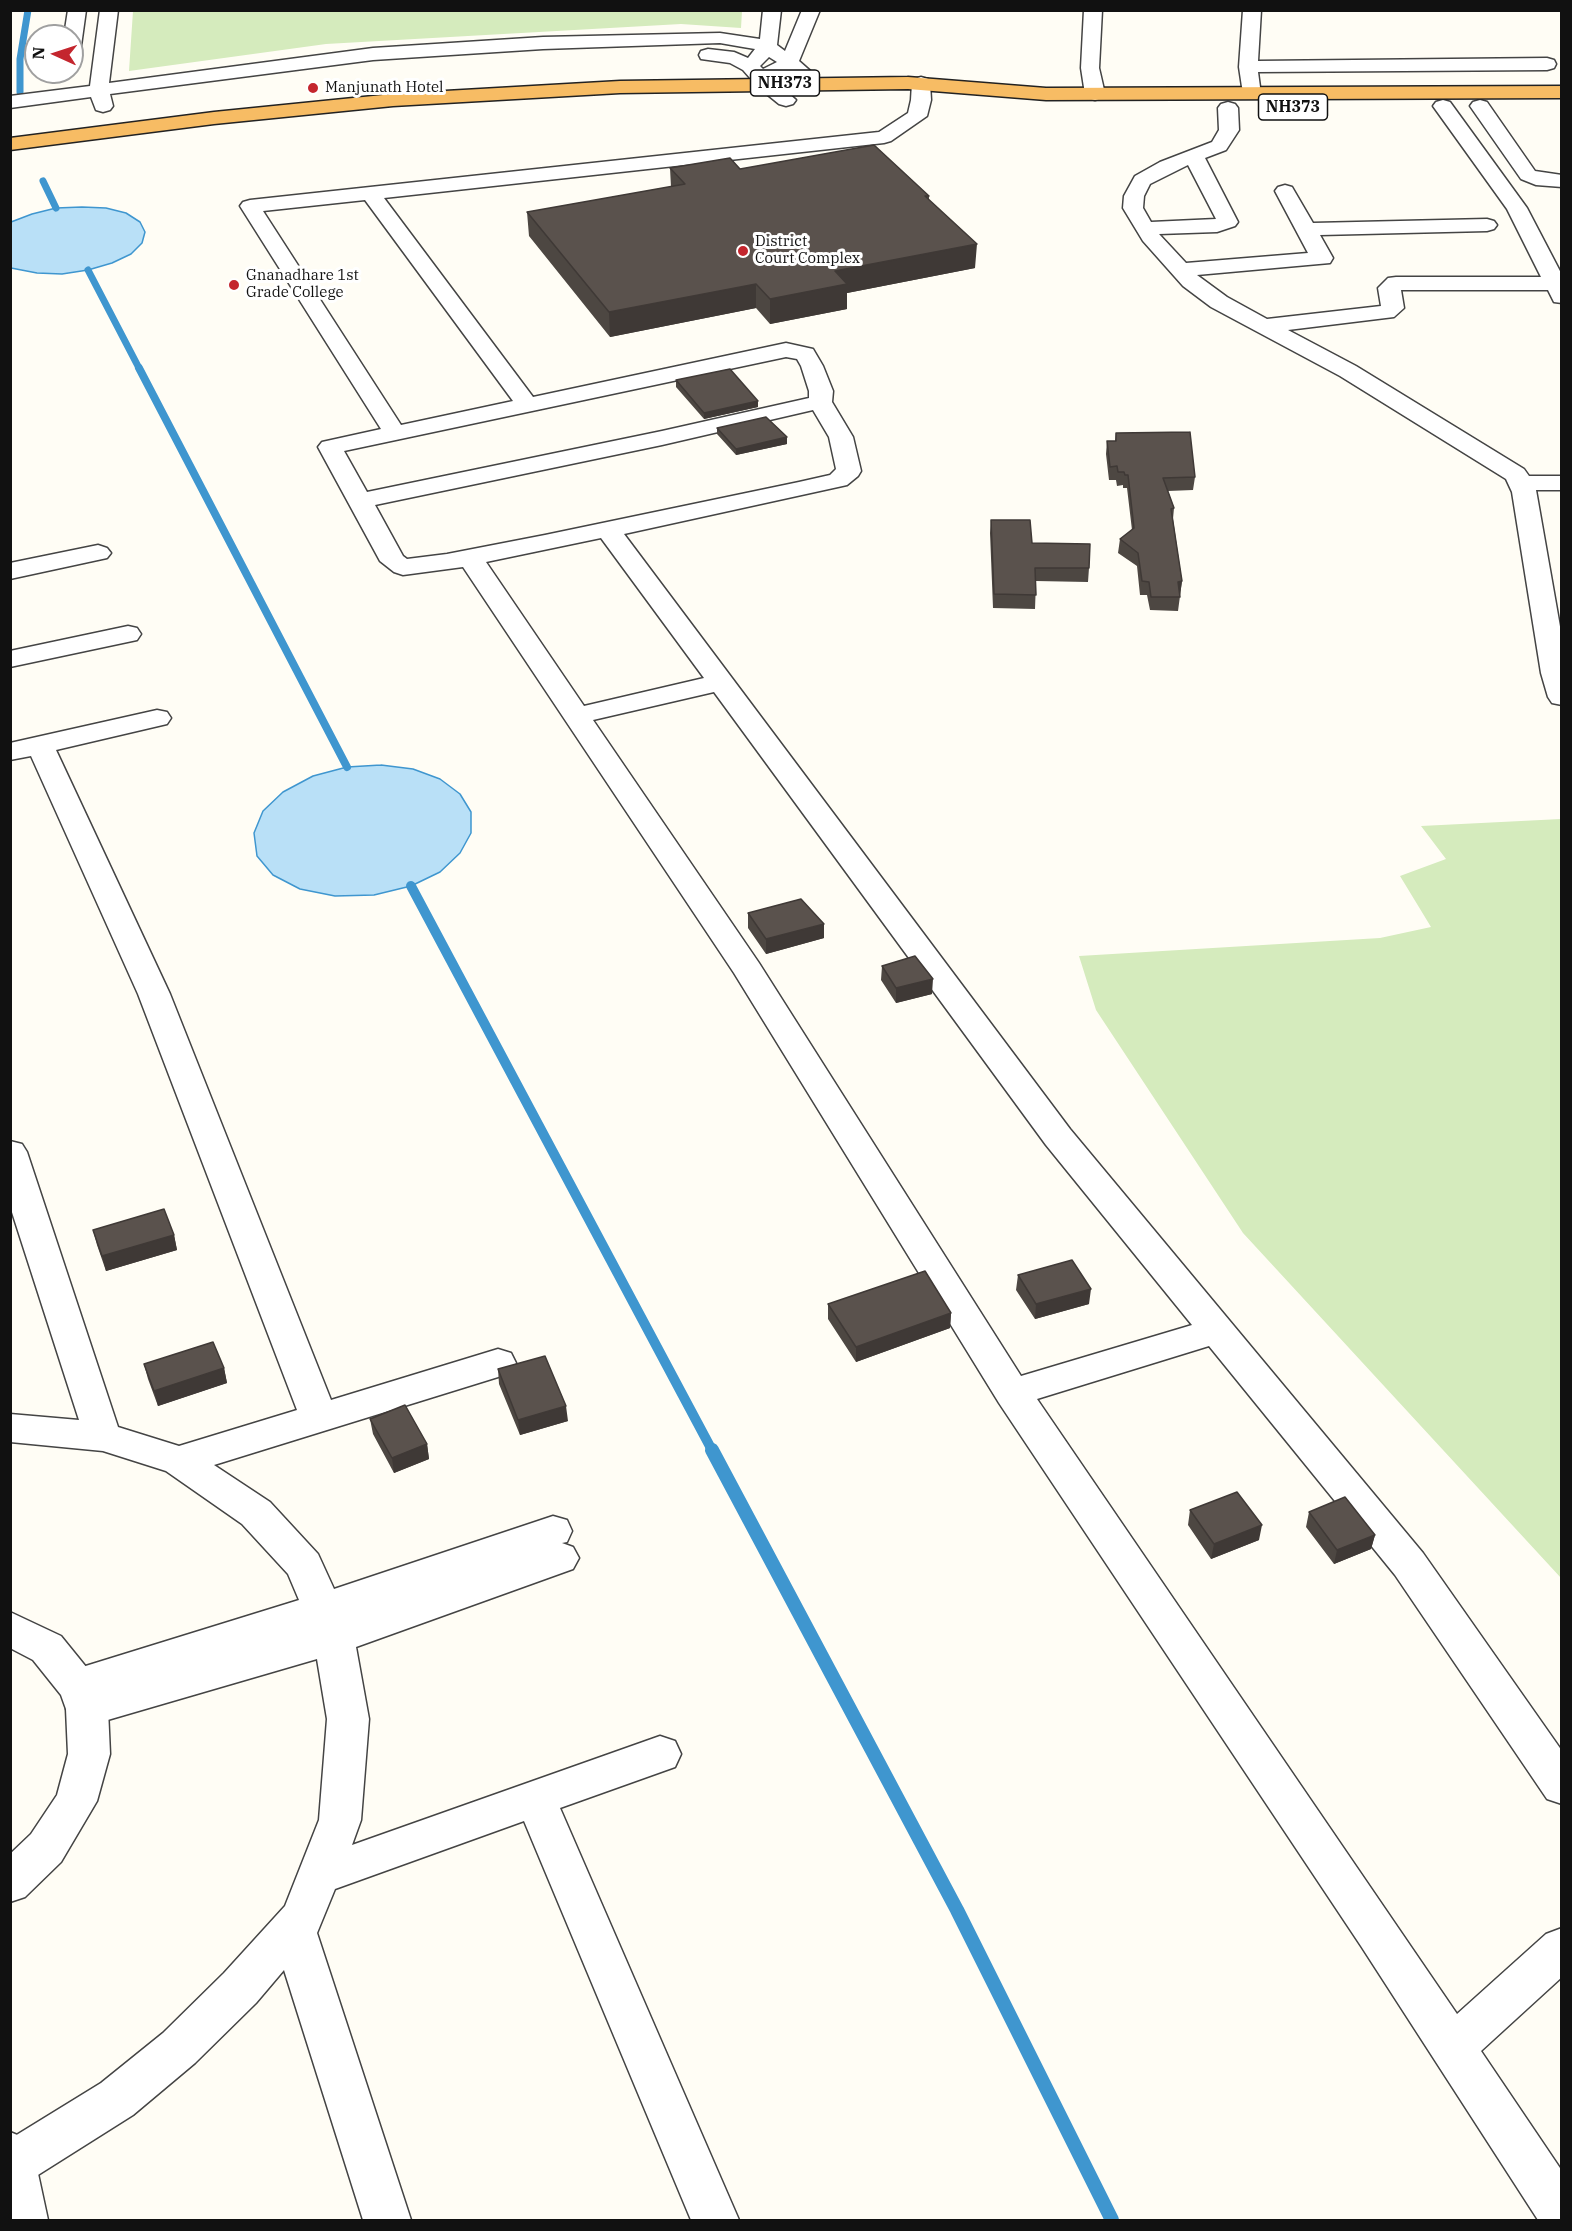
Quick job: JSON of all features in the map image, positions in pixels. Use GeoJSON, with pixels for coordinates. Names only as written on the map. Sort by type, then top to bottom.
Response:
{"type":"FeatureCollection","features":[{"type":"Feature","properties":{"kind":"highway","name":"NH373"},"geometry":{"type":"LineString","coordinates":[[10,144],[214,118],[393,100],[758,76],[921,92],[1025,106],[1226,101],[1254,94],[1562,92]]}},
{"type":"Feature","properties":{"kind":"highway","name":"NH373"},"geometry":{"type":"LineString","coordinates":[[10,160],[275,127],[448,113],[632,104],[786,100],[921,92],[1095,94],[1226,101],[1443,106],[1562,104]]}},
{"type":"Feature","properties":{"kind":"street"},"geometry":{"type":"LineString","coordinates":[[101,98],[109,10]]}},
{"type":"Feature","properties":{"kind":"street"},"geometry":{"type":"LineString","coordinates":[[758,76],[768,47],[772,10]]}},
{"type":"Feature","properties":{"kind":"street"},"geometry":{"type":"LineString","coordinates":[[758,76],[788,64],[811,10]]}},
{"type":"Feature","properties":{"kind":"street"},"geometry":{"type":"LineString","coordinates":[[1093,10],[1090,68],[1095,94]]}},
{"type":"Feature","properties":{"kind":"street"},"geometry":{"type":"LineString","coordinates":[[1252,10],[1248,67],[1254,94]]}},
{"type":"Feature","properties":{"kind":"street"},"geometry":{"type":"LineString","coordinates":[[10,119],[67,103],[373,54],[554,43],[720,38],[743,41],[768,47],[815,83]]}},
{"type":"Feature","properties":{"kind":"street"},"geometry":{"type":"LineString","coordinates":[[101,98],[344,73],[504,61],[720,55],[734,58],[786,100]]}},
{"type":"Feature","properties":{"kind":"street"},"geometry":{"type":"LineString","coordinates":[[1248,67],[1366,64],[1547,64]]}},
{"type":"Feature","properties":{"kind":"street"},"geometry":{"type":"LineString","coordinates":[[67,103],[68,84]]}},
{"type":"Feature","properties":{"kind":"street"},"geometry":{"type":"LineString","coordinates":[[395,433],[250,206],[884,137],[917,116],[921,92]]}},
{"type":"Feature","properties":{"kind":"street"},"geometry":{"type":"LineString","coordinates":[[1226,101],[1229,130],[1219,146],[1167,166],[1142,180],[1134,196],[1133,208],[1144,228],[1191,281],[1219,302],[1348,372],[1515,474],[1522,483],[1554,673],[1562,697]]}},
{"type":"Feature","properties":{"kind":"street"},"geometry":{"type":"LineString","coordinates":[[10,102],[67,103]]}},
{"type":"Feature","properties":{"kind":"street"},"geometry":{"type":"LineString","coordinates":[[1480,105],[1528,175],[1536,179],[1562,181]]}},
{"type":"Feature","properties":{"kind":"street"},"geometry":{"type":"LineString","coordinates":[[1443,106],[1517,208],[1559,288]]}},
{"type":"Feature","properties":{"kind":"street"},"geometry":{"type":"LineString","coordinates":[[1144,228],[1217,226],[1228,222],[1194,157]]}},
{"type":"Feature","properties":{"kind":"street"},"geometry":{"type":"LineString","coordinates":[[1180,270],[1322,258],[1285,191]]}},
{"type":"Feature","properties":{"kind":"street"},"geometry":{"type":"LineString","coordinates":[[370,193],[527,404]]}},
{"type":"Feature","properties":{"kind":"street"},"geometry":{"type":"LineString","coordinates":[[1306,229],[1486,225]]}},
{"type":"Feature","properties":{"kind":"street"},"geometry":{"type":"LineString","coordinates":[[1264,326],[1386,312],[1393,308],[1389,288],[1396,283],[1417,281],[1559,288]]}},
{"type":"Feature","properties":{"kind":"street"},"geometry":{"type":"LineString","coordinates":[[786,350],[805,354],[813,366],[821,391],[820,402],[841,437],[849,471],[838,480],[470,558],[403,567],[393,561],[330,447],[527,404],[786,350]]}},
{"type":"Feature","properties":{"kind":"street"},"geometry":{"type":"LineString","coordinates":[[360,501],[650,441],[820,402]]}},
{"type":"Feature","properties":{"kind":"street"},"geometry":{"type":"LineString","coordinates":[[1522,483],[1562,483]]}},
{"type":"Feature","properties":{"kind":"street"},"geometry":{"type":"LineString","coordinates":[[608,530],[723,682],[1058,1137],[1409,1564],[1562,1786]]}},
{"type":"Feature","properties":{"kind":"street"},"geometry":{"type":"LineString","coordinates":[[10,571],[98,553]]}},
{"type":"Feature","properties":{"kind":"street"},"geometry":{"type":"LineString","coordinates":[[470,558],[748,970],[1012,1393],[1453,2047],[1562,2214]]}},
{"type":"Feature","properties":{"kind":"street"},"geometry":{"type":"LineString","coordinates":[[10,659],[128,634]]}},
{"type":"Feature","properties":{"kind":"street"},"geometry":{"type":"LineString","coordinates":[[577,716],[723,682]]}},
{"type":"Feature","properties":{"kind":"street"},"geometry":{"type":"LineString","coordinates":[[157,718],[25,748],[154,994],[319,1418]]}},
{"type":"Feature","properties":{"kind":"street"},"geometry":{"type":"LineString","coordinates":[[10,1152],[103,1437]]}},
{"type":"Feature","properties":{"kind":"street"},"geometry":{"type":"LineString","coordinates":[[1012,1393],[1218,1330]]}},
{"type":"Feature","properties":{"kind":"street"},"geometry":{"type":"LineString","coordinates":[[179,1461],[498,1363]]}},
{"type":"Feature","properties":{"kind":"street"},"geometry":{"type":"LineString","coordinates":[[10,1428],[103,1437],[179,1461],[256,1514],[304,1565],[328,1624],[348,1719],[340,1820],[302,1918],[240,1988],[170,2055],[117,2099],[12,2159],[24,2220]]}},
{"type":"Feature","properties":{"kind":"street"},"geometry":{"type":"LineString","coordinates":[[82,1697],[328,1624],[556,1544]]}},
{"type":"Feature","properties":{"kind":"street"},"geometry":{"type":"LineString","coordinates":[[10,1628],[47,1647],[82,1697],[89,1754],[76,1801],[46,1848],[10,1883]]}},
{"type":"Feature","properties":{"kind":"street"},"geometry":{"type":"LineString","coordinates":[[318,1876],[660,1754]]}},
{"type":"Feature","properties":{"kind":"street"},"geometry":{"type":"LineString","coordinates":[[535,1798],[715,2220]]}},
{"type":"Feature","properties":{"kind":"street"},"geometry":{"type":"LineString","coordinates":[[293,1927],[387,2220]]}},
{"type":"Feature","properties":{"kind":"street"},"geometry":{"type":"LineString","coordinates":[[1453,2047],[1562,1948]]}},
{"type":"Feature","properties":{"kind":"green space"},"geometry":{"type":"Polygon","coordinates":[[[742,10],[741,28],[681,24],[326,44],[129,71],[133,11],[742,10]]]}},
{"type":"Feature","properties":{"kind":"green space"},"geometry":{"type":"Polygon","coordinates":[[[1562,819],[1561,1578],[1243,1233],[1096,1010],[1079,956],[1380,938],[1431,927],[1400,876],[1446,859],[1421,826],[1562,819]]]}},
{"type":"Feature","properties":{"kind":"water"},"geometry":{"type":"Polygon","coordinates":[[[56,208],[106,208],[126,213],[140,222],[145,232],[142,243],[131,254],[112,263],[88,270],[62,274],[37,273],[11,268],[11,222],[56,208]]]}},
{"type":"Feature","properties":{"kind":"water"},"geometry":{"type":"Polygon","coordinates":[[[381,765],[413,769],[440,779],[460,794],[471,812],[471,833],[460,853],[440,872],[411,886],[374,895],[335,896],[300,889],[273,875],[257,856],[254,833],[263,811],[283,792],[313,776],[347,767],[381,765]]]}},
{"type":"Feature","properties":{"kind":"building","name":"District Court Complex"},"geometry":{"type":"Polygon","coordinates":[[[874,145],[977,244],[835,271],[847,284],[770,299],[756,284],[609,312],[527,212],[685,184],[670,168],[730,158],[740,169],[874,145]]]}},
{"type":"Feature","properties":{"kind":"building"},"geometry":{"type":"Polygon","coordinates":[[[730,369],[758,401],[704,413],[676,380],[730,369]]]}},
{"type":"Feature","properties":{"kind":"building"},"geometry":{"type":"Polygon","coordinates":[[[766,417],[787,437],[736,449],[717,428],[766,417]]]}},
{"type":"Feature","properties":{"kind":"building"},"geometry":{"type":"Polygon","coordinates":[[[1190,432],[1195,477],[1163,478],[1174,508],[1171,509],[1182,581],[1178,582],[1180,597],[1151,597],[1149,582],[1142,581],[1138,553],[1120,539],[1134,528],[1128,475],[1118,472],[1117,466],[1110,467],[1107,441],[1116,441],[1116,433],[1190,432]]]}},
{"type":"Feature","properties":{"kind":"building"},"geometry":{"type":"Polygon","coordinates":[[[991,520],[1030,520],[1032,543],[1090,544],[1089,568],[1035,568],[1036,595],[994,594],[991,520]]]}},
{"type":"Feature","properties":{"kind":"building"},"geometry":{"type":"Polygon","coordinates":[[[801,899],[824,924],[766,939],[748,913],[801,899]]]}},
{"type":"Feature","properties":{"kind":"building"},"geometry":{"type":"Polygon","coordinates":[[[915,956],[933,979],[896,988],[882,966],[915,956]]]}},
{"type":"Feature","properties":{"kind":"building"},"geometry":{"type":"Polygon","coordinates":[[[164,1209],[174,1235],[102,1256],[93,1230],[164,1209]]]}},
{"type":"Feature","properties":{"kind":"building"},"geometry":{"type":"Polygon","coordinates":[[[1072,1260],[1091,1289],[1036,1304],[1018,1275],[1072,1260]]]}},
{"type":"Feature","properties":{"kind":"building"},"geometry":{"type":"Polygon","coordinates":[[[925,1271],[951,1313],[856,1347],[828,1304],[925,1271]]]}},
{"type":"Feature","properties":{"kind":"building"},"geometry":{"type":"Polygon","coordinates":[[[213,1342],[224,1368],[154,1391],[144,1364],[213,1342]]]}},
{"type":"Feature","properties":{"kind":"building"},"geometry":{"type":"Polygon","coordinates":[[[545,1356],[566,1406],[518,1420],[498,1369],[545,1356]]]}},
{"type":"Feature","properties":{"kind":"building"},"geometry":{"type":"Polygon","coordinates":[[[405,1405],[427,1444],[392,1458],[370,1419],[405,1405]]]}},
{"type":"Feature","properties":{"kind":"building"},"geometry":{"type":"Polygon","coordinates":[[[1237,1492],[1262,1525],[1214,1544],[1190,1510],[1237,1492]]]}},
{"type":"Feature","properties":{"kind":"building"},"geometry":{"type":"Polygon","coordinates":[[[1345,1497],[1375,1535],[1337,1550],[1309,1512],[1345,1497]]]}},
{"type":"Feature","properties":{"kind":"waterway"},"geometry":{"type":"LineString","coordinates":[[20,92],[20,59],[28,10]]}},
{"type":"Feature","properties":{"kind":"waterway"},"geometry":{"type":"LineString","coordinates":[[43,181],[56,208]]}},
{"type":"Feature","properties":{"kind":"waterway"},"geometry":{"type":"LineString","coordinates":[[88,270],[140,370]]}},
{"type":"Feature","properties":{"kind":"waterway"},"geometry":{"type":"LineString","coordinates":[[139,368],[347,767]]}},
{"type":"Feature","properties":{"kind":"waterway"},"geometry":{"type":"LineString","coordinates":[[411,886],[713,1452]]}},
{"type":"Feature","properties":{"kind":"waterway"},"geometry":{"type":"LineString","coordinates":[[712,1450],[957,1910],[1112,2220]]}},
{"type":"Feature","properties":{"kind":"place","name":"Manjunath Hotel"},"geometry":{"type":"Point","coordinates":[313,88]}},
{"type":"Feature","properties":{"kind":"place","name":"District Court Complex"},"geometry":{"type":"Point","coordinates":[743,251]}},
{"type":"Feature","properties":{"kind":"place","name":"Gnanadhare 1st Grade College"},"geometry":{"type":"Point","coordinates":[234,285]}}]}
